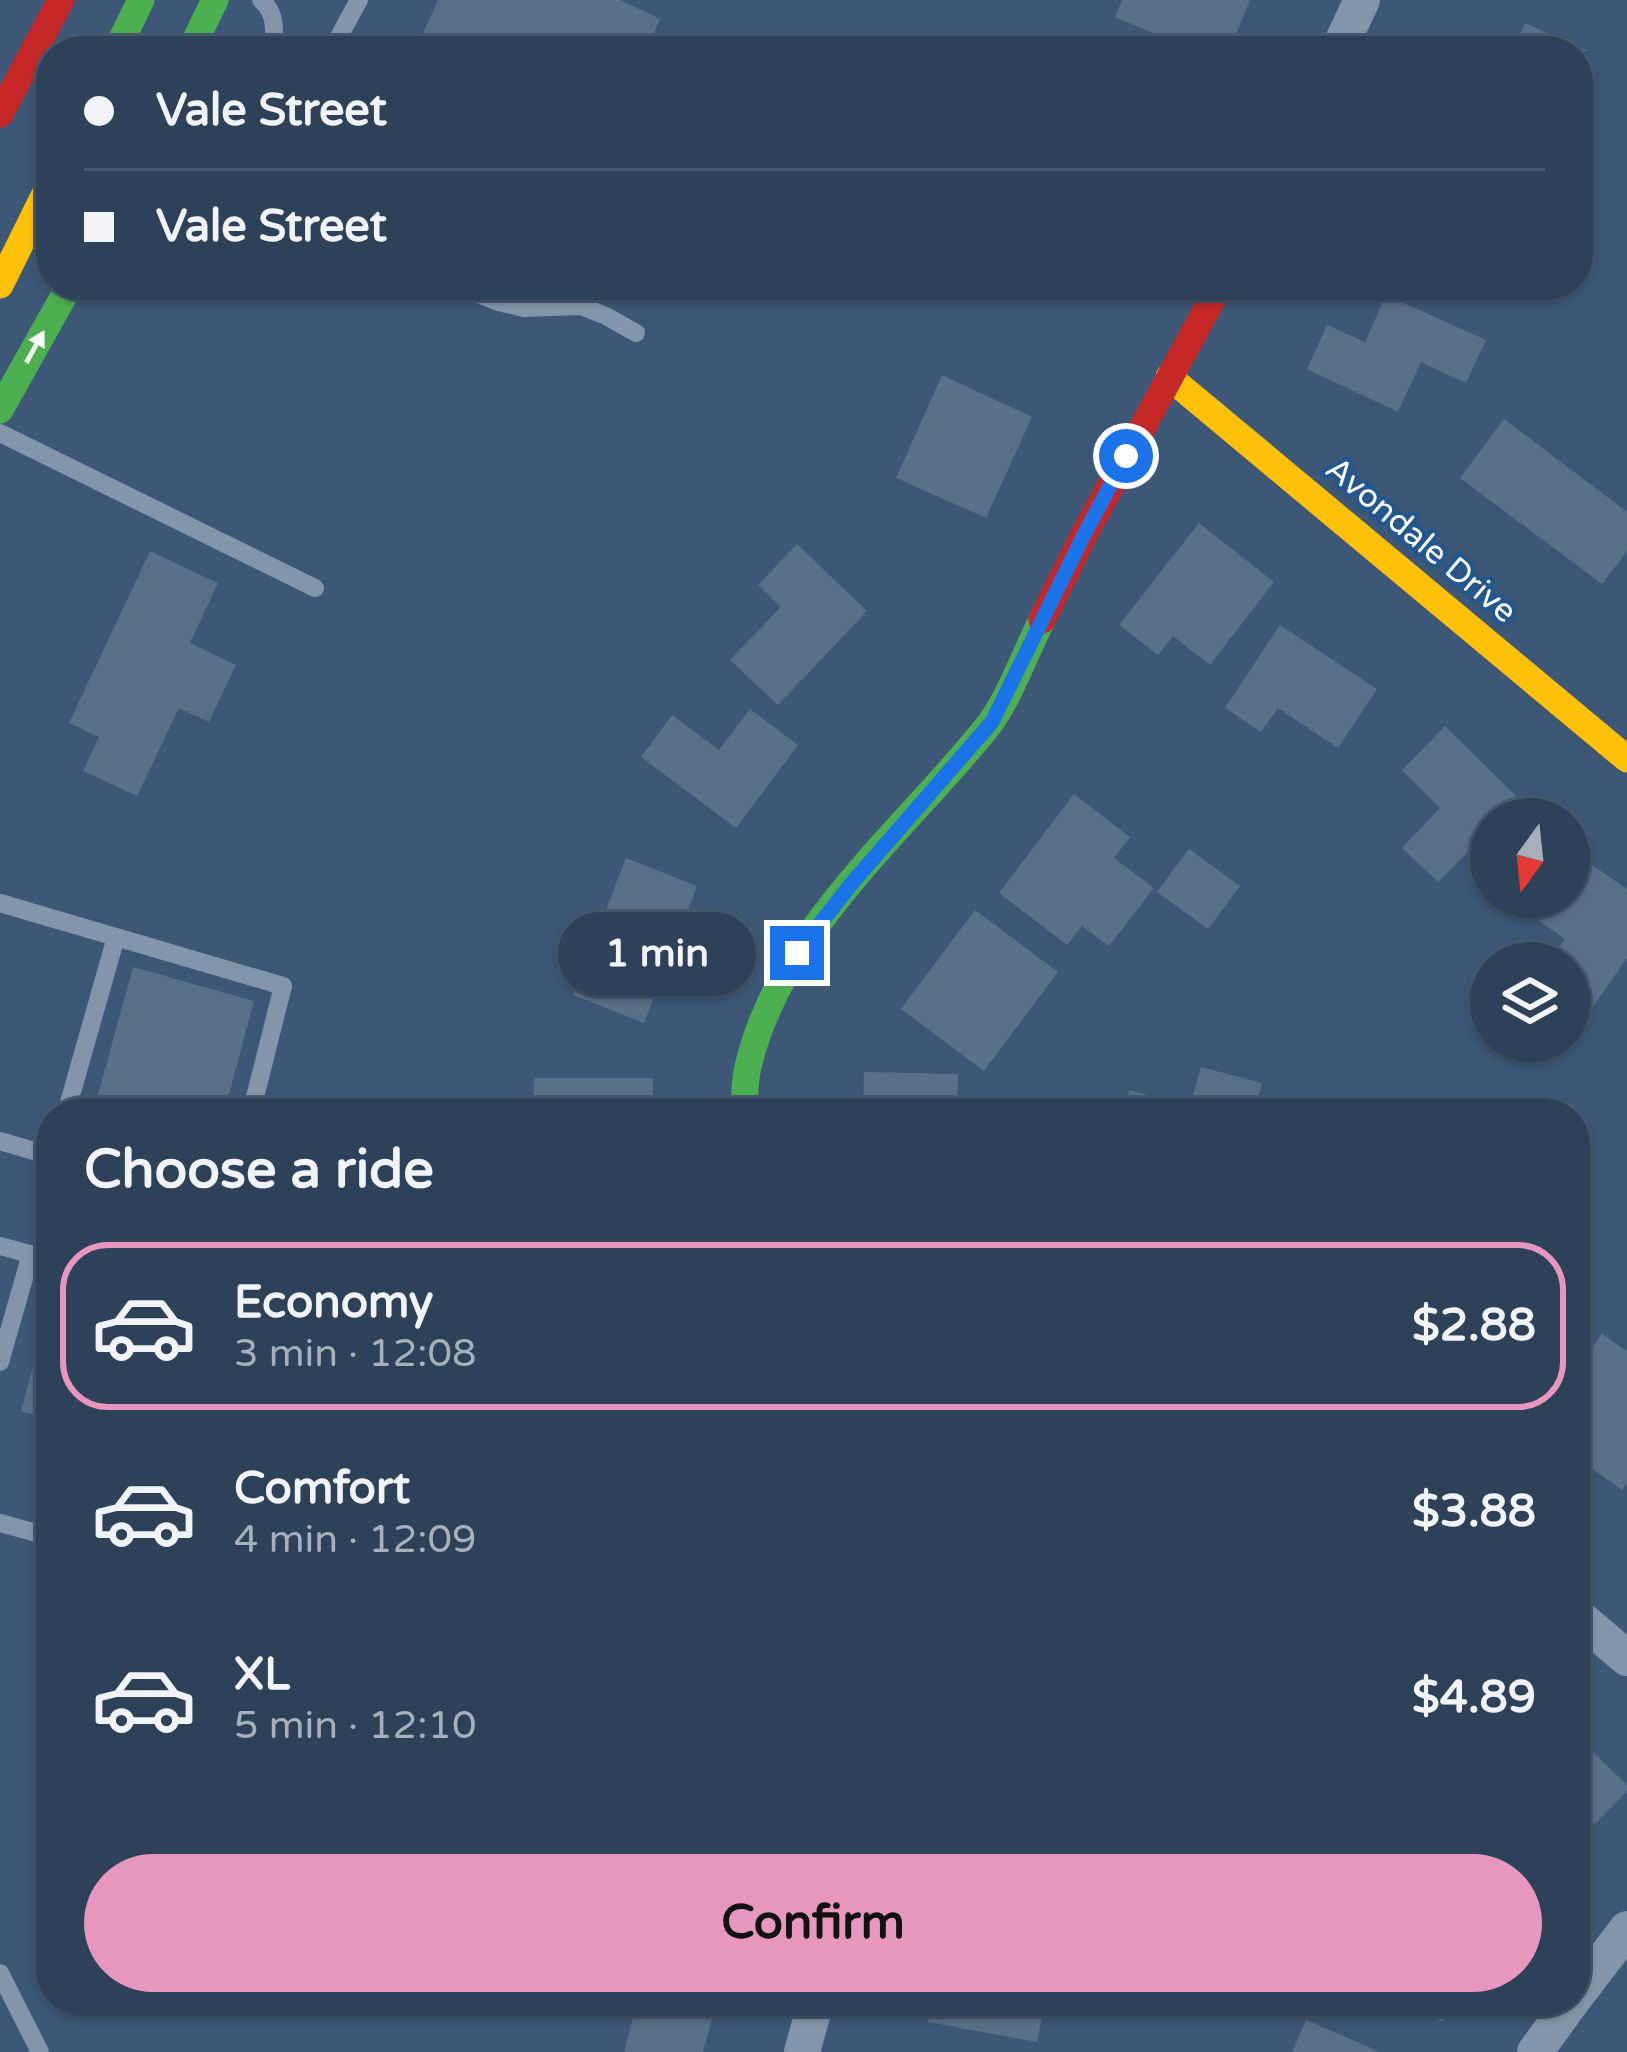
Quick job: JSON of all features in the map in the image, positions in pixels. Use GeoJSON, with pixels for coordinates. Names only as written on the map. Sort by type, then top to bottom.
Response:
{"type":"FeatureCollection","features":[{"type":"Feature","properties":{"kind":"main road"},"geometry":{"type":"LineString","coordinates":[[42,36],[61,0]]}},
{"type":"Feature","properties":{"kind":"main road"},"geometry":{"type":"LineString","coordinates":[[123,36],[141,0]]}},
{"type":"Feature","properties":{"kind":"main road"},"geometry":{"type":"LineString","coordinates":[[197,36],[215,0]]}},
{"type":"Feature","properties":{"kind":"main road"},"geometry":{"type":"LineString","coordinates":[[0,114],[36,47]]}},
{"type":"Feature","properties":{"kind":"main road"},"geometry":{"type":"LineString","coordinates":[[0,285],[36,212]]}},
{"type":"Feature","properties":{"kind":"main road"},"geometry":{"type":"LineString","coordinates":[[0,410],[62,300]]}},
{"type":"Feature","properties":{"kind":"main road"},"geometry":{"type":"LineString","coordinates":[[745,1098],[747,1069],[766,1014],[797,953],[992,722],[1084,535],[1212,300]]}},
{"type":"Feature","properties":{"kind":"main road","name":"Avondale Drive"},"geometry":{"type":"LineString","coordinates":[[1169,376],[1627,759]]}},
{"type":"Feature","properties":{"kind":"street"},"geometry":{"type":"LineString","coordinates":[[1345,36],[1362,0]]}},
{"type":"Feature","properties":{"kind":"street"},"geometry":{"type":"LineString","coordinates":[[1590,1627],[1627,1658]]}},
{"type":"Feature","properties":{"kind":"street"},"geometry":{"type":"LineString","coordinates":[[1590,1977],[1627,1929]]}},
{"type":"Feature","properties":{"kind":"street"},"geometry":{"type":"LineString","coordinates":[[802,2052],[812,2016]]}},
{"type":"Feature","properties":{"kind":"street"},"geometry":{"type":"LineString","coordinates":[[1534,2052],[1560,2016]]}},
{"type":"Feature","properties":{"kind":"lane"},"geometry":{"type":"LineString","coordinates":[[261,0],[274,20],[274,36]]}},
{"type":"Feature","properties":{"kind":"lane"},"geometry":{"type":"LineString","coordinates":[[339,36],[358,0]]}},
{"type":"Feature","properties":{"kind":"lane"},"geometry":{"type":"LineString","coordinates":[[493,300],[524,308],[580,306],[636,333]]}},
{"type":"Feature","properties":{"kind":"lane"},"geometry":{"type":"LineString","coordinates":[[0,433],[315,588]]}},
{"type":"Feature","properties":{"kind":"lane"},"geometry":{"type":"LineString","coordinates":[[0,903],[283,986],[255,1098]]}},
{"type":"Feature","properties":{"kind":"lane"},"geometry":{"type":"LineString","coordinates":[[70,1098],[116,937]]}},
{"type":"Feature","properties":{"kind":"lane"},"geometry":{"type":"LineString","coordinates":[[0,1141],[36,1152]]}},
{"type":"Feature","properties":{"kind":"lane"},"geometry":{"type":"LineString","coordinates":[[0,1246],[36,1256]]}},
{"type":"Feature","properties":{"kind":"lane"},"geometry":{"type":"LineString","coordinates":[[0,1362],[31,1255]]}},
{"type":"Feature","properties":{"kind":"lane"},"geometry":{"type":"LineString","coordinates":[[0,1523],[36,1533]]}},
{"type":"Feature","properties":{"kind":"lane"},"geometry":{"type":"LineString","coordinates":[[0,1972],[40,2052]]}},
{"type":"Feature","properties":{"kind":"building"},"geometry":{"type":"Polygon","coordinates":[[[438,0],[620,0],[660,19],[653,36],[422,36],[438,0]]]}},
{"type":"Feature","properties":{"kind":"building"},"geometry":{"type":"Polygon","coordinates":[[[1122,0],[1250,0],[1235,36],[1160,36],[1115,17],[1122,0]]]}},
{"type":"Feature","properties":{"kind":"building"},"geometry":{"type":"Polygon","coordinates":[[[1525,23],[1554,36],[1519,36],[1525,23]]]}},
{"type":"Feature","properties":{"kind":"building"},"geometry":{"type":"Polygon","coordinates":[[[1384,300],[1397,300],[1486,340],[1466,383],[1421,362],[1398,412],[1307,369],[1327,325],[1365,342],[1384,300]]]}},
{"type":"Feature","properties":{"kind":"building"},"geometry":{"type":"Polygon","coordinates":[[[942,375],[1032,417],[986,518],[896,478],[942,375]]]}},
{"type":"Feature","properties":{"kind":"building"},"geometry":{"type":"Polygon","coordinates":[[[1504,419],[1627,512],[1627,551],[1602,584],[1460,478],[1504,419]]]}},
{"type":"Feature","properties":{"kind":"building"},"geometry":{"type":"Polygon","coordinates":[[[1199,523],[1274,582],[1210,665],[1173,636],[1158,655],[1119,625],[1199,523]]]}},
{"type":"Feature","properties":{"kind":"building"},"geometry":{"type":"Polygon","coordinates":[[[797,544],[867,611],[778,705],[730,660],[781,607],[758,585],[797,544]]]}},
{"type":"Feature","properties":{"kind":"building"},"geometry":{"type":"Polygon","coordinates":[[[150,551],[218,583],[190,643],[236,665],[209,722],[179,708],[137,796],[83,771],[99,737],[69,723],[150,551]]]}},
{"type":"Feature","properties":{"kind":"building"},"geometry":{"type":"Polygon","coordinates":[[[1280,625],[1377,689],[1338,748],[1278,708],[1261,732],[1225,708],[1280,625]]]}},
{"type":"Feature","properties":{"kind":"building"},"geometry":{"type":"Polygon","coordinates":[[[750,709],[798,745],[736,828],[641,757],[672,715],[719,750],[750,709]]]}},
{"type":"Feature","properties":{"kind":"building"},"geometry":{"type":"Polygon","coordinates":[[[1445,726],[1518,798],[1470,798],[1470,850],[1438,882],[1402,848],[1440,808],[1402,770],[1445,726]]]}},
{"type":"Feature","properties":{"kind":"building"},"geometry":{"type":"Polygon","coordinates":[[[1074,794],[1130,837],[1114,858],[1154,888],[1109,946],[1082,926],[1067,945],[999,893],[1074,794]]]}},
{"type":"Feature","properties":{"kind":"building"},"geometry":{"type":"Polygon","coordinates":[[[1189,849],[1240,886],[1208,929],[1157,892],[1189,849]]]}},
{"type":"Feature","properties":{"kind":"building"},"geometry":{"type":"Polygon","coordinates":[[[626,858],[697,886],[644,1023],[573,995],[626,858]]]}},
{"type":"Feature","properties":{"kind":"building"},"geometry":{"type":"Polygon","coordinates":[[[1590,863],[1627,889],[1627,958],[1590,1011],[1590,942],[1563,942],[1565,939],[1535,918],[1590,918],[1590,863]]]}},
{"type":"Feature","properties":{"kind":"building"},"geometry":{"type":"Polygon","coordinates":[[[975,910],[1058,972],[984,1071],[901,1009],[975,910]]]}},
{"type":"Feature","properties":{"kind":"building"},"geometry":{"type":"Polygon","coordinates":[[[133,967],[254,1001],[228,1098],[97,1098],[133,967]]]}},
{"type":"Feature","properties":{"kind":"building"},"geometry":{"type":"Polygon","coordinates":[[[1201,1067],[1262,1083],[1258,1098],[1192,1098],[1201,1067]]]}},
{"type":"Feature","properties":{"kind":"building"},"geometry":{"type":"Polygon","coordinates":[[[864,1072],[958,1074],[957,1098],[863,1098],[864,1072]]]}},
{"type":"Feature","properties":{"kind":"building"},"geometry":{"type":"Polygon","coordinates":[[[534,1078],[653,1078],[653,1098],[533,1098],[534,1078]]]}},
{"type":"Feature","properties":{"kind":"building"},"geometry":{"type":"Polygon","coordinates":[[[1129,1090],[1160,1098],[1127,1098],[1129,1090]]]}},
{"type":"Feature","properties":{"kind":"building"},"geometry":{"type":"Polygon","coordinates":[[[1602,1334],[1627,1351],[1627,1483],[1622,1490],[1590,1467],[1590,1350],[1602,1334]]]}},
{"type":"Feature","properties":{"kind":"building"},"geometry":{"type":"Polygon","coordinates":[[[36,1355],[36,1415],[21,1411],[36,1355]]]}},
{"type":"Feature","properties":{"kind":"building"},"geometry":{"type":"Polygon","coordinates":[[[1590,1749],[1627,1785],[1627,1791],[1590,1829],[1590,1749]]]}},
{"type":"Feature","properties":{"kind":"building"},"geometry":{"type":"Polygon","coordinates":[[[634,2016],[713,2016],[703,2052],[624,2052],[634,2016]]]}},
{"type":"Feature","properties":{"kind":"building"},"geometry":{"type":"Polygon","coordinates":[[[929,2016],[1042,2016],[1037,2042],[928,2022],[929,2016]]]}},
{"type":"Feature","properties":{"kind":"building"},"geometry":{"type":"Polygon","coordinates":[[[1306,2020],[1380,2052],[1292,2052],[1306,2020]]]}},
{"type":"Feature","properties":{"kind":"traffic: fast"},"geometry":{"type":"LineString","coordinates":[[123,36],[141,0]]}},
{"type":"Feature","properties":{"kind":"traffic: fast"},"geometry":{"type":"LineString","coordinates":[[197,36],[215,0]]}},
{"type":"Feature","properties":{"kind":"traffic: fast"},"geometry":{"type":"LineString","coordinates":[[0,410],[62,300]]}},
{"type":"Feature","properties":{"kind":"traffic: fast"},"geometry":{"type":"LineString","coordinates":[[745,1098],[748,1067],[764,1018],[787,971],[848,885],[988,726],[1042,620]]}},
{"type":"Feature","properties":{"kind":"traffic: slow"},"geometry":{"type":"LineString","coordinates":[[0,285],[36,212]]}},
{"type":"Feature","properties":{"kind":"traffic: slow"},"geometry":{"type":"LineString","coordinates":[[1169,377],[1627,759]]}},
{"type":"Feature","properties":{"kind":"traffic: jam"},"geometry":{"type":"LineString","coordinates":[[42,36],[61,0]]}},
{"type":"Feature","properties":{"kind":"traffic: jam"},"geometry":{"type":"LineString","coordinates":[[0,114],[36,47]]}},
{"type":"Feature","properties":{"kind":"traffic: jam"},"geometry":{"type":"LineString","coordinates":[[1042,620],[1212,300]]}},
{"type":"Feature","properties":{"kind":"route"},"geometry":{"type":"LineString","coordinates":[[797,953],[992,722],[1126,456]]}}]}
